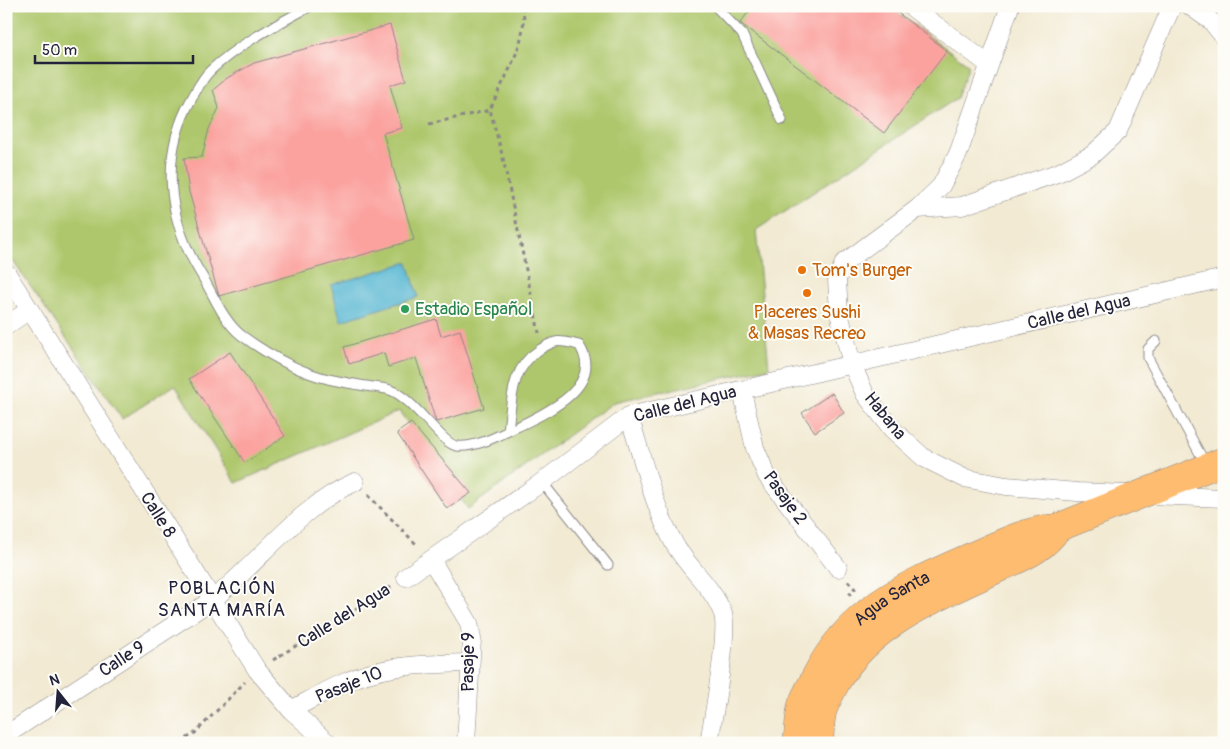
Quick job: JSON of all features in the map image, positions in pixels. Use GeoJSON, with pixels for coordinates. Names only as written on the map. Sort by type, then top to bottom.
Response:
{"type":"FeatureCollection","features":[{"type":"Feature","properties":{"kind":"main road","name":"Agua Santa"},"geometry":{"type":"LineString","coordinates":[[797,743],[802,704],[822,664],[849,630],[876,605],[907,585],[1014,538],[1040,529],[1057,528],[1216,464]]}},
{"type":"Feature","properties":{"kind":"main road","name":"Agua Santa"},"geometry":{"type":"LineString","coordinates":[[819,743],[822,711],[838,676],[863,646],[890,625],[919,607],[1028,554],[1050,540],[1057,528]]}},
{"type":"Feature","properties":{"kind":"street"},"geometry":{"type":"LineString","coordinates":[[910,6],[988,64]]}},
{"type":"Feature","properties":{"kind":"street","name":"Habana"},"geometry":{"type":"LineString","coordinates":[[1010,6],[988,64],[958,154],[941,186],[917,210],[844,262],[837,278],[839,313],[852,364],[865,394],[892,429],[924,458],[964,478],[1006,486],[1077,492],[1224,498]]}},
{"type":"Feature","properties":{"kind":"street"},"geometry":{"type":"LineString","coordinates":[[917,210],[962,206],[1060,172],[1092,155],[1118,130],[1172,6]]}},
{"type":"Feature","properties":{"kind":"street"},"geometry":{"type":"LineString","coordinates":[[1190,6],[1210,21],[1224,37]]}},
{"type":"Feature","properties":{"kind":"street","name":"Calle 8"},"geometry":{"type":"LineString","coordinates":[[6,272],[257,670],[291,710],[328,743]]}},
{"type":"Feature","properties":{"kind":"street","name":"Calle del Agua"},"geometry":{"type":"LineString","coordinates":[[406,577],[432,561],[542,482],[629,416],[1224,278]]}},
{"type":"Feature","properties":{"kind":"street"},"geometry":{"type":"LineString","coordinates":[[6,326],[29,310]]}},
{"type":"Feature","properties":{"kind":"street","name":"Pasaje 2"},"geometry":{"type":"LineString","coordinates":[[742,391],[755,448],[767,476],[838,568]]}},
{"type":"Feature","properties":{"kind":"street"},"geometry":{"type":"LineString","coordinates":[[629,416],[663,520],[676,546],[713,595],[723,616],[724,640],[710,743]]}},
{"type":"Feature","properties":{"kind":"street"},"geometry":{"type":"LineString","coordinates":[[212,600],[233,583],[313,506],[332,492],[355,482]]}},
{"type":"Feature","properties":{"kind":"street","name":"Pasaje 9"},"geometry":{"type":"LineString","coordinates":[[432,561],[469,623],[472,638],[466,743]]}},
{"type":"Feature","properties":{"kind":"street","name":"Calle 9"},"geometry":{"type":"LineString","coordinates":[[6,735],[212,600]]}},
{"type":"Feature","properties":{"kind":"street","name":"Pasaje 10"},"geometry":{"type":"LineString","coordinates":[[291,710],[338,686],[373,672],[402,666],[470,663]]}},
{"type":"Feature","properties":{"kind":"lane"},"geometry":{"type":"LineString","coordinates":[[311,6],[239,46],[209,72],[182,116],[172,146],[170,184],[175,216],[186,248],[223,312],[240,334],[295,369],[327,378],[388,388],[402,394],[420,411],[447,442],[456,446],[484,442],[508,431],[554,409],[568,398],[580,382],[586,367],[586,355],[579,345],[559,340],[550,342],[520,367],[512,390],[508,431]]}},
{"type":"Feature","properties":{"kind":"lane"},"geometry":{"type":"LineString","coordinates":[[715,6],[742,34],[782,120]]}},
{"type":"Feature","properties":{"kind":"lane"},"geometry":{"type":"LineString","coordinates":[[1156,341],[1148,349],[1148,358],[1216,464]]}},
{"type":"Feature","properties":{"kind":"lane"},"geometry":{"type":"LineString","coordinates":[[542,482],[608,565]]}},
{"type":"Feature","properties":{"kind":"path"},"geometry":{"type":"LineString","coordinates":[[523,6],[520,43],[511,69],[490,110],[503,158],[542,348]]}},
{"type":"Feature","properties":{"kind":"path"},"geometry":{"type":"LineString","coordinates":[[429,124],[490,110]]}},
{"type":"Feature","properties":{"kind":"path"},"geometry":{"type":"LineString","coordinates":[[355,482],[432,561]]}},
{"type":"Feature","properties":{"kind":"path"},"geometry":{"type":"LineString","coordinates":[[838,568],[855,589],[845,599]]}},
{"type":"Feature","properties":{"kind":"path","name":"Calle del Agua"},"geometry":{"type":"LineString","coordinates":[[180,743],[194,733],[257,670],[406,577]]}},
{"type":"Feature","properties":{"kind":"green space","name":"Estadio Español"},"geometry":{"type":"Polygon","coordinates":[[[6,6],[888,6],[969,65],[957,98],[756,230],[769,368],[614,402],[468,509],[399,411],[236,483],[175,385],[122,419],[6,251],[6,6]]]}},
{"type":"Feature","properties":{"kind":"water"},"geometry":{"type":"Polygon","coordinates":[[[408,262],[418,297],[341,321],[331,285],[408,262]]]}},
{"type":"Feature","properties":{"kind":"building"},"geometry":{"type":"Polygon","coordinates":[[[753,6],[889,6],[947,51],[884,133],[740,23],[753,6]]]}},
{"type":"Feature","properties":{"kind":"building"},"geometry":{"type":"Polygon","coordinates":[[[390,25],[406,80],[390,85],[402,128],[383,133],[414,240],[219,296],[189,192],[184,158],[202,157],[209,129],[219,108],[213,90],[227,78],[254,63],[390,25]]]}},
{"type":"Feature","properties":{"kind":"building"},"geometry":{"type":"Polygon","coordinates":[[[436,319],[441,336],[460,330],[484,408],[436,422],[416,358],[388,367],[384,353],[349,364],[344,347],[436,319]]]}},
{"type":"Feature","properties":{"kind":"building"},"geometry":{"type":"Polygon","coordinates":[[[230,352],[285,436],[245,463],[189,379],[230,352]]]}},
{"type":"Feature","properties":{"kind":"building"},"geometry":{"type":"Polygon","coordinates":[[[832,393],[844,413],[815,432],[802,413],[832,393]]]}},
{"type":"Feature","properties":{"kind":"building"},"geometry":{"type":"Polygon","coordinates":[[[411,423],[471,493],[447,509],[397,433],[411,423]]]}},
{"type":"Feature","properties":{"kind":"place","name":"Tom's Burger"},"geometry":{"type":"Point","coordinates":[802,270]}},
{"type":"Feature","properties":{"kind":"place","name":"Placeres Sushi & Masas Recreo"},"geometry":{"type":"Point","coordinates":[807,293]}},
{"type":"Feature","properties":{"kind":"place","name":"Estadio Español"},"geometry":{"type":"Point","coordinates":[405,309]}},
{"type":"Feature","properties":{"kind":"district","name":"POBLACIÓN SANTA MARÍA"},"geometry":{"type":"Point","coordinates":[222,599]}}]}
